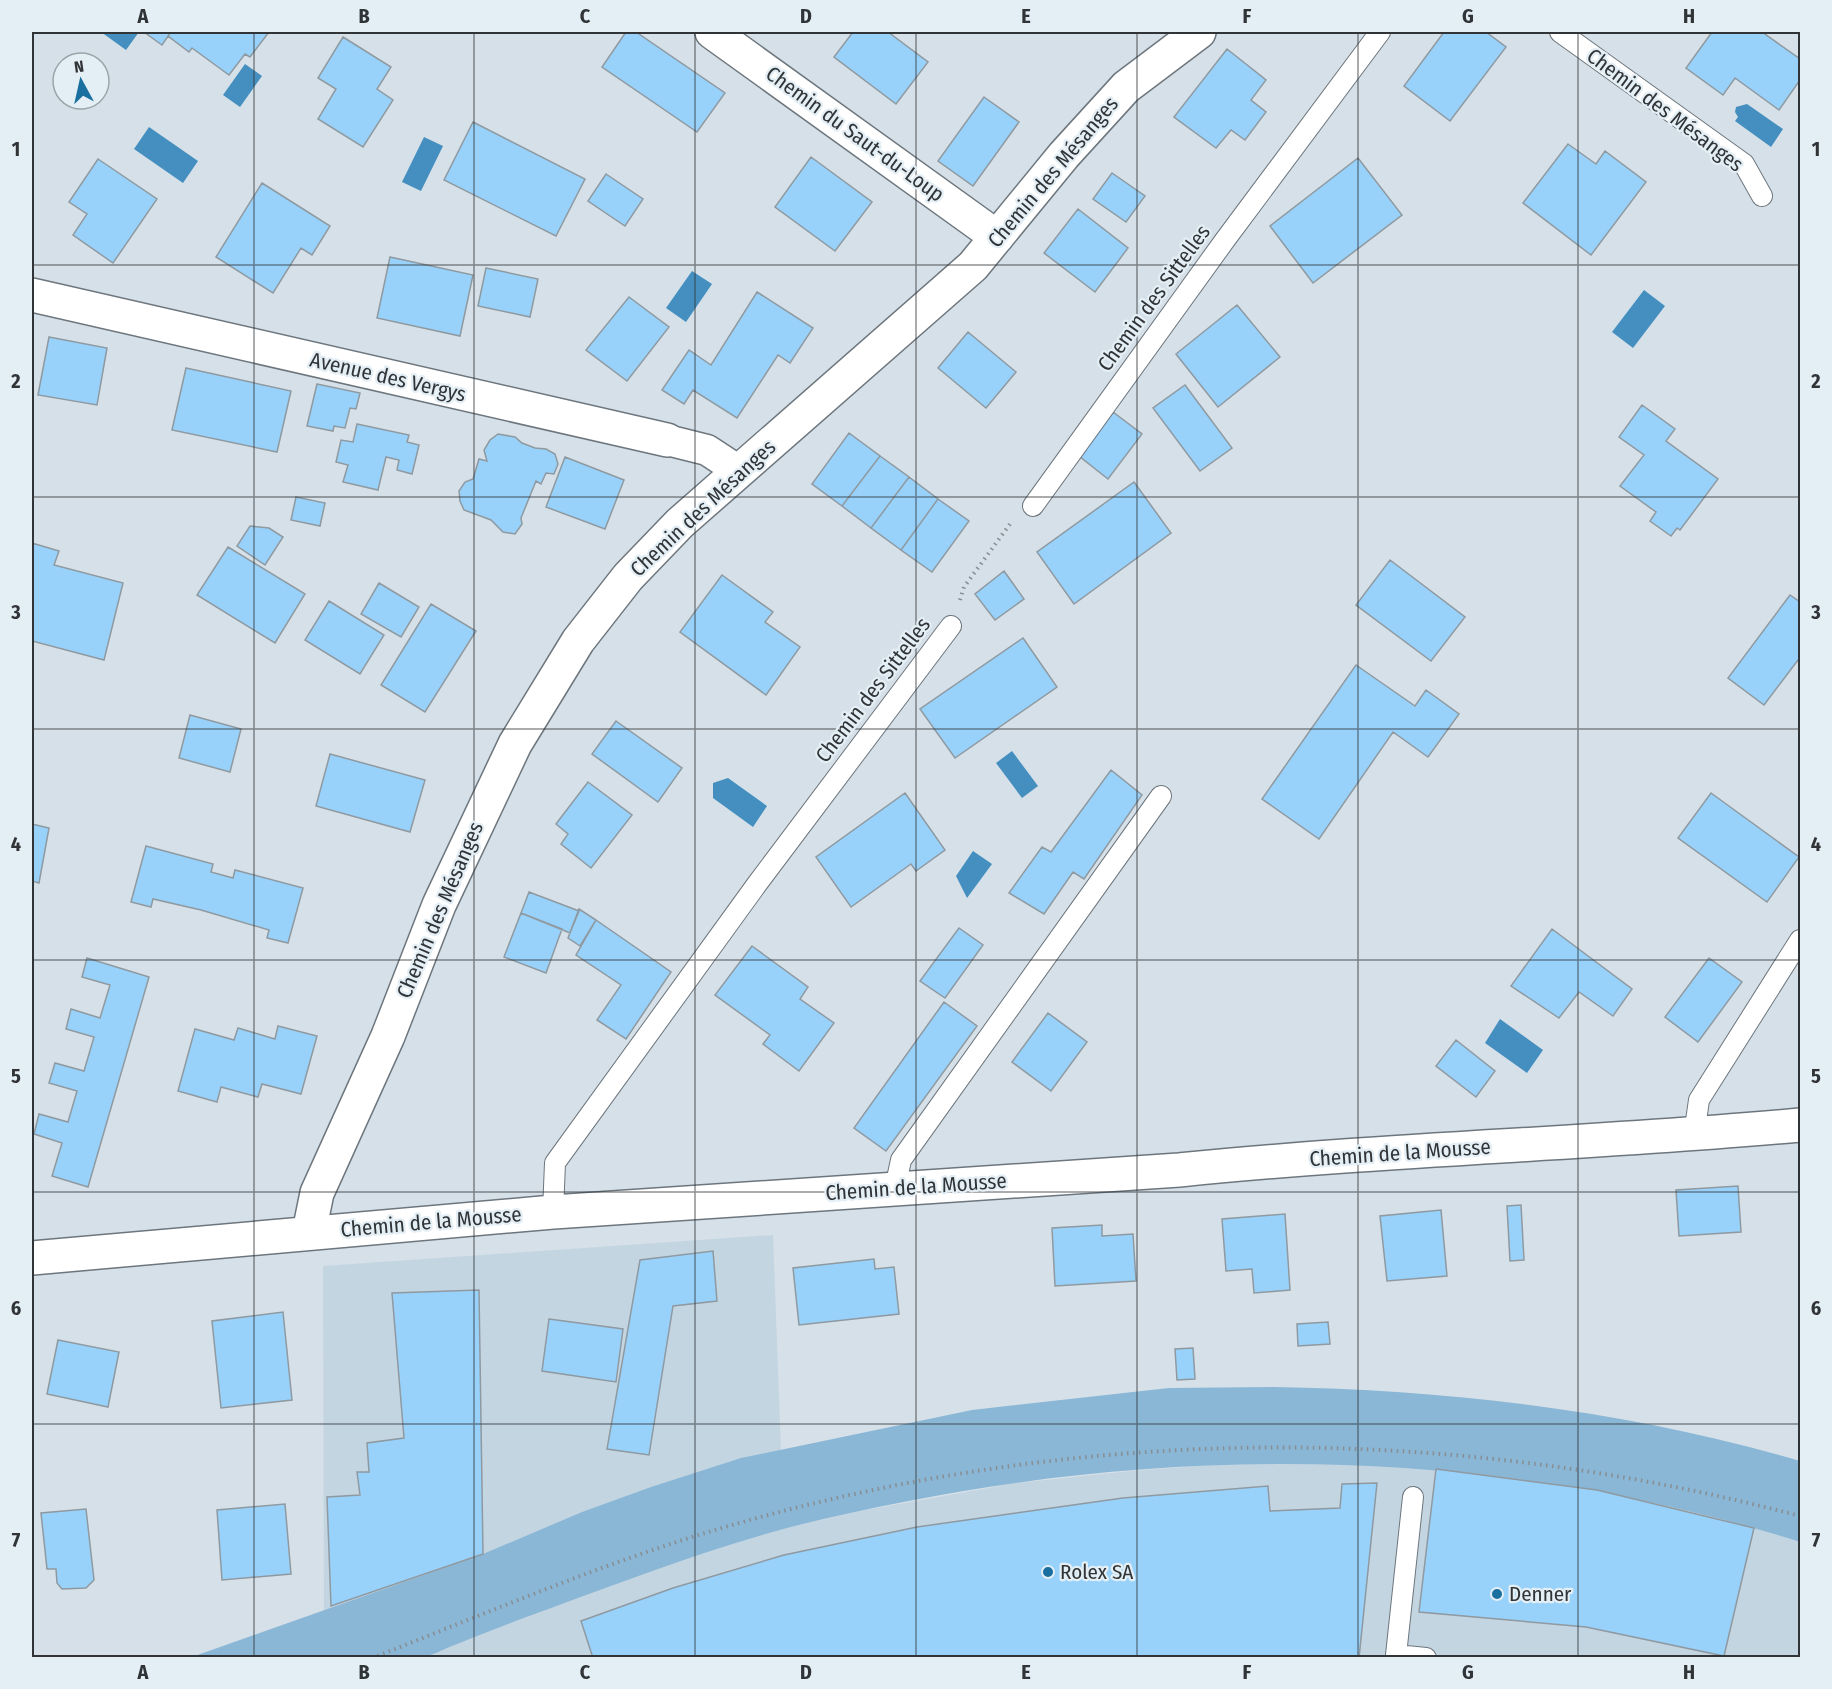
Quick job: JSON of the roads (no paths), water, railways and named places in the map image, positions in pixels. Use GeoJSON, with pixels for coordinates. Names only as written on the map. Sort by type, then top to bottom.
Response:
{"type":"FeatureCollection","features":[{"type":"Feature","properties":{"kind":"street","name":"Chemin du Saut-du-Loup"},"geometry":{"type":"LineString","coordinates":[[712,32],[997,237]]}},
{"type":"Feature","properties":{"kind":"street","name":"Chemin des Mésanges"},"geometry":{"type":"LineString","coordinates":[[309,1232],[317,1193],[388,1036],[439,905],[515,744],[578,641],[628,577],[680,523],[913,322],[974,266],[1064,154],[1126,87],[1199,32]]}},
{"type":"Feature","properties":{"kind":"street","name":"Avenue des Vergys"},"geometry":{"type":"LineString","coordinates":[[32,295],[667,440],[707,450],[739,471]]}},
{"type":"Feature","properties":{"kind":"street","name":"Chemin de la Mousse"},"geometry":{"type":"LineString","coordinates":[[32,1258],[553,1212],[1179,1170],[1264,1161],[1694,1135],[1800,1125]]}},
{"type":"Feature","properties":{"kind":"lane","name":"Chemin des Sittelles"},"geometry":{"type":"LineString","coordinates":[[1033,506],[1225,240],[1380,32]]}},
{"type":"Feature","properties":{"kind":"lane","name":"Chemin des Mésanges"},"geometry":{"type":"LineString","coordinates":[[1560,32],[1744,164],[1762,196]]}},
{"type":"Feature","properties":{"kind":"lane","name":"Chemin des Sittelles"},"geometry":{"type":"LineString","coordinates":[[553,1212],[555,1163],[757,884],[951,626]]}},
{"type":"Feature","properties":{"kind":"lane"},"geometry":{"type":"LineString","coordinates":[[895,1188],[901,1160],[1161,796]]}},
{"type":"Feature","properties":{"kind":"lane"},"geometry":{"type":"LineString","coordinates":[[1694,1135],[1699,1100],[1800,940]]}},
{"type":"Feature","properties":{"kind":"lane"},"geometry":{"type":"LineString","coordinates":[[1413,1497],[1396,1655],[1426,1658]]}},
{"type":"Feature","properties":{"kind":"place","name":"Rolex SA"},"geometry":{"type":"Point","coordinates":[1048,1572]}},
{"type":"Feature","properties":{"kind":"place","name":"Denner"},"geometry":{"type":"Point","coordinates":[1497,1594]}}]}
